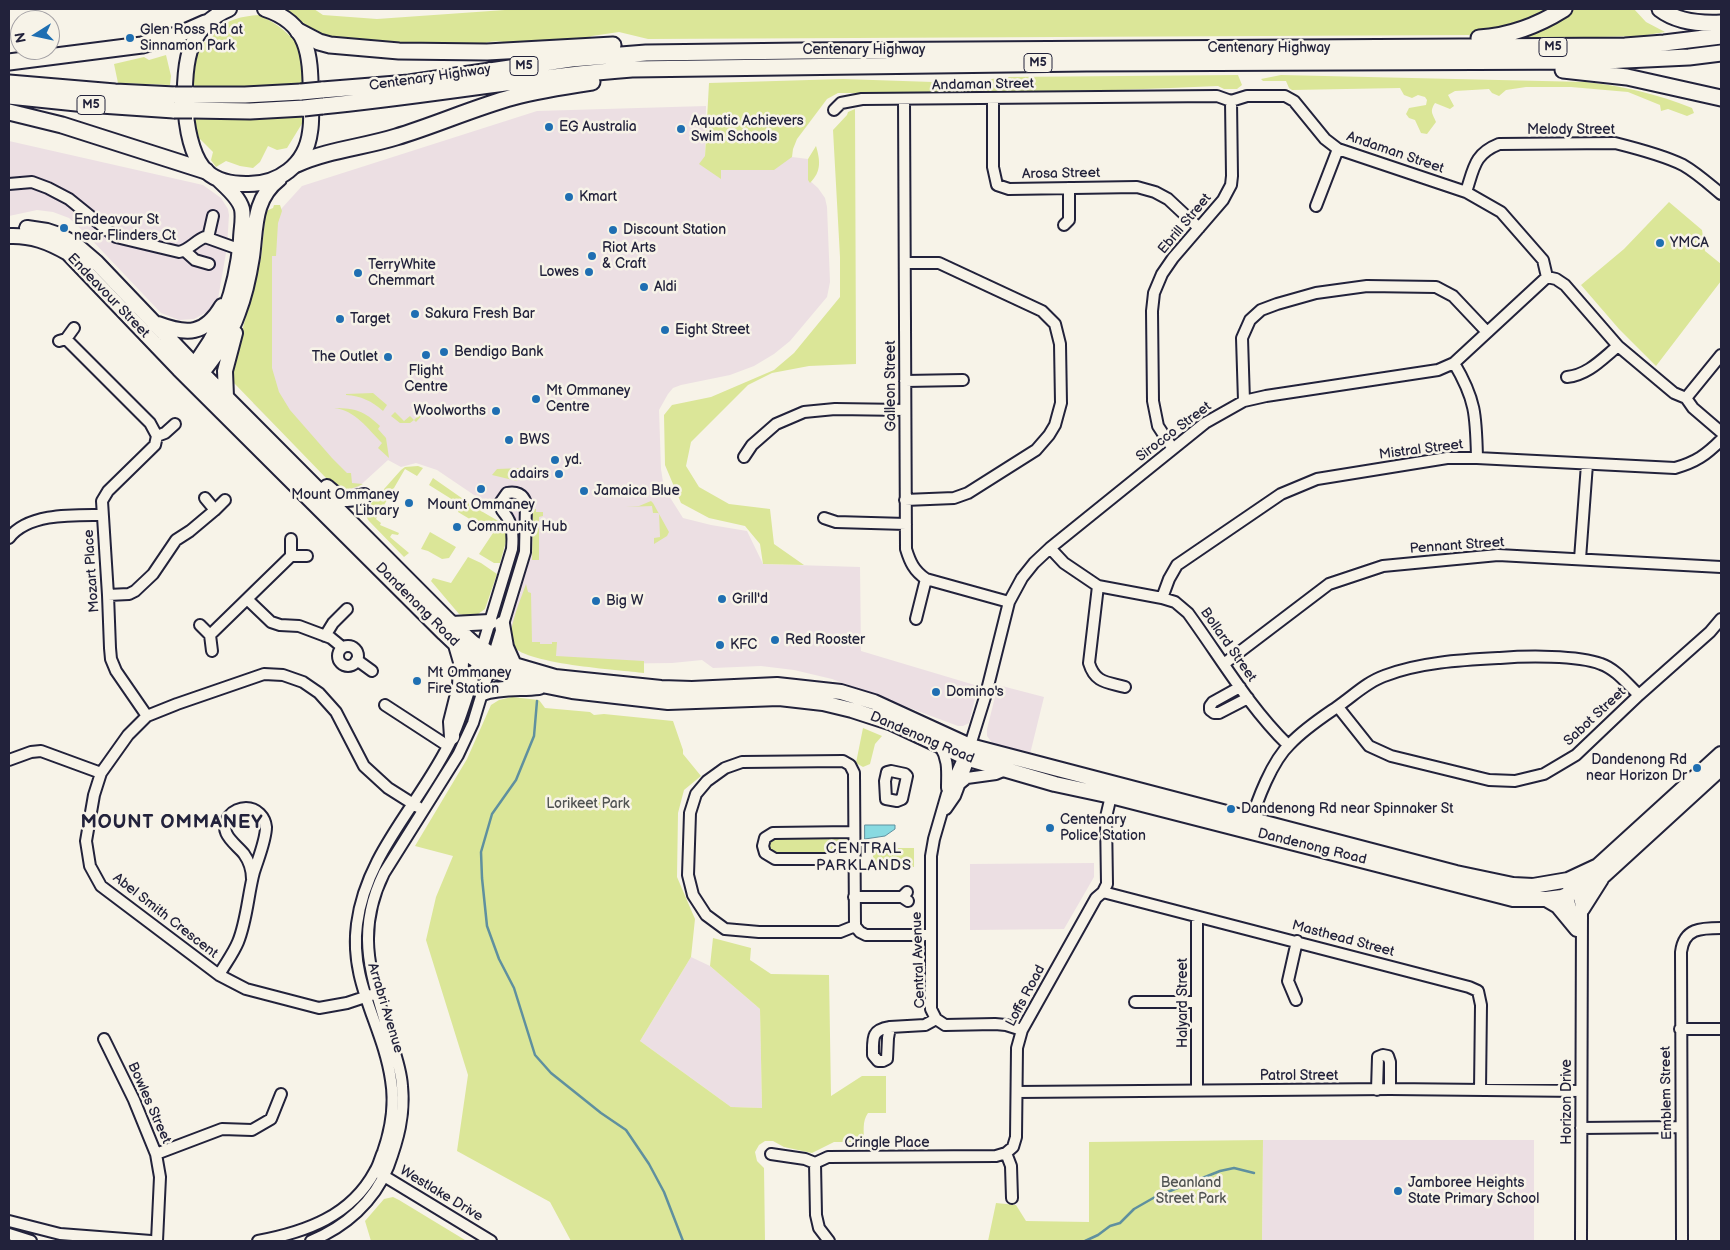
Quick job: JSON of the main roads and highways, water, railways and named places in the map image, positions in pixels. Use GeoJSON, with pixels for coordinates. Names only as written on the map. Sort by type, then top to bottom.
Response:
{"type":"FeatureCollection","features":[{"type":"Feature","properties":{"kind":"highway"},"geometry":{"type":"LineString","coordinates":[[1384,48],[1395,41],[1471,39],[1509,34],[1543,21],[1564,9]]}},
{"type":"Feature","properties":{"kind":"highway"},"geometry":{"type":"LineString","coordinates":[[1660,9],[1673,17],[1683,20],[1721,24]]}},
{"type":"Feature","properties":{"kind":"highway"},"geometry":{"type":"LineString","coordinates":[[9,62],[142,45],[180,34],[211,17]]}},
{"type":"Feature","properties":{"kind":"highway"},"geometry":{"type":"LineString","coordinates":[[298,31],[319,42],[330,45],[391,50],[504,52],[627,44],[671,44],[719,45],[727,52]]}},
{"type":"Feature","properties":{"kind":"highway","name":"Centenary Highway"},"geometry":{"type":"LineString","coordinates":[[9,96],[86,104],[174,102],[192,95],[301,92],[409,83],[571,59],[646,53],[1625,46],[1721,36]]}},
{"type":"Feature","properties":{"kind":"highway","name":"Centenary Highway"},"geometry":{"type":"LineString","coordinates":[[9,83],[115,92],[174,102],[192,110],[250,111],[378,101],[575,74],[678,67],[1604,61],[1689,57],[1721,53]]}},
{"type":"Feature","properties":{"kind":"highway"},"geometry":{"type":"LineString","coordinates":[[1478,62],[1487,68],[1560,69],[1627,76],[1721,98]]}},
{"type":"Feature","properties":{"kind":"highway"},"geometry":{"type":"LineString","coordinates":[[297,164],[318,155],[372,144],[408,134],[511,98],[575,84],[661,76],[678,67]]}},
{"type":"Feature","properties":{"kind":"highway"},"geometry":{"type":"LineString","coordinates":[[9,112],[71,128],[212,175]]}},
{"type":"Feature","properties":{"kind":"main road"},"geometry":{"type":"LineString","coordinates":[[226,397],[225,371],[245,291],[246,251],[242,209],[237,199],[198,160],[192,147],[186,119],[187,62],[193,42],[211,17],[229,9]]}},
{"type":"Feature","properties":{"kind":"main road"},"geometry":{"type":"LineString","coordinates":[[194,372],[215,335],[246,251],[259,205],[266,192],[297,164],[306,149],[310,132],[309,55],[305,43],[298,31],[283,17],[266,9]]}},
{"type":"Feature","properties":{"kind":"main road"},"geometry":{"type":"LineString","coordinates":[[212,175],[240,184],[252,184],[281,177]]}},
{"type":"Feature","properties":{"kind":"main road","name":"Endeavour Street"},"geometry":{"type":"LineString","coordinates":[[9,228],[32,228],[47,231],[75,244],[96,262],[154,323],[194,372]]}},
{"type":"Feature","properties":{"kind":"main road","name":"Endeavour Street"},"geometry":{"type":"LineString","coordinates":[[9,236],[39,239],[51,243],[68,253],[194,372]]}},
{"type":"Feature","properties":{"kind":"main road"},"geometry":{"type":"LineString","coordinates":[[154,323],[182,332],[197,330],[213,320],[232,288]]}},
{"type":"Feature","properties":{"kind":"main road"},"geometry":{"type":"LineString","coordinates":[[194,372],[218,352],[238,315]]}},
{"type":"Feature","properties":{"kind":"main road","name":"Dandenong Road"},"geometry":{"type":"LineString","coordinates":[[194,372],[226,397],[452,624],[485,654],[500,673],[547,686],[572,691],[668,702],[779,698],[809,701],[852,710],[892,723],[940,746],[1250,825],[1492,882],[1571,889],[1721,754]]}},
{"type":"Feature","properties":{"kind":"main road","name":"Dandenong Road"},"geometry":{"type":"LineString","coordinates":[[194,372],[455,645],[555,677],[661,688],[692,689],[777,685],[841,692],[874,702],[968,753],[1008,770],[1055,784],[1096,792],[1110,789]]}},
{"type":"Feature","properties":{"kind":"main road"},"geometry":{"type":"LineString","coordinates":[[310,481],[326,486],[340,498],[348,500],[364,496]]}},
{"type":"Feature","properties":{"kind":"main road"},"geometry":{"type":"LineString","coordinates":[[452,624],[496,623],[514,665]]}},
{"type":"Feature","properties":{"kind":"main road"},"geometry":{"type":"LineString","coordinates":[[450,742],[451,722],[460,686],[461,662],[455,645]]}},
{"type":"Feature","properties":{"kind":"main road"},"geometry":{"type":"LineString","coordinates":[[482,693],[497,689],[516,690],[547,686]]}},
{"type":"Feature","properties":{"kind":"main road","name":"Dandenong Road"},"geometry":{"type":"LineString","coordinates":[[1250,825],[1513,899],[1546,899],[1604,874],[1721,768]]}},
{"type":"Feature","properties":{"kind":"main road"},"geometry":{"type":"LineString","coordinates":[[1582,909],[1604,874]]}},
{"type":"Feature","properties":{"kind":"main road"},"geometry":{"type":"LineString","coordinates":[[1546,899],[1558,906],[1577,929]]}},
{"type":"Feature","properties":{"kind":"water"},"geometry":{"type":"Polygon","coordinates":[[[865,825],[895,825],[895,829],[885,836],[865,839],[865,825]]]}},
{"type":"Feature","properties":{"kind":"waterway"},"geometry":{"type":"LineString","coordinates":[[537,701],[534,736],[516,780],[492,814],[481,852],[487,926],[499,959],[514,988],[535,1055],[551,1073],[601,1113],[626,1130],[649,1164],[664,1192],[683,1241]]}},
{"type":"Feature","properties":{"kind":"waterway"},"geometry":{"type":"LineString","coordinates":[[1085,1241],[1098,1235],[1110,1226],[1120,1223],[1134,1209],[1155,1197],[1220,1171],[1234,1168],[1254,1173]]}},
{"type":"Feature","properties":{"kind":"place","name":"Glen Ross Rd at Sinnamon Park"},"geometry":{"type":"Point","coordinates":[130,38]}},
{"type":"Feature","properties":{"kind":"place","name":"EG Australia"},"geometry":{"type":"Point","coordinates":[549,127]}},
{"type":"Feature","properties":{"kind":"place","name":"Aquatic Achievers Swim Schools"},"geometry":{"type":"Point","coordinates":[681,129]}},
{"type":"Feature","properties":{"kind":"place","name":"Kmart"},"geometry":{"type":"Point","coordinates":[569,197]}},
{"type":"Feature","properties":{"kind":"place","name":"Endeavour St near Flinders Ct"},"geometry":{"type":"Point","coordinates":[64,228]}},
{"type":"Feature","properties":{"kind":"place","name":"Discount Station"},"geometry":{"type":"Point","coordinates":[613,230]}},
{"type":"Feature","properties":{"kind":"place","name":"YMCA"},"geometry":{"type":"Point","coordinates":[1660,243]}},
{"type":"Feature","properties":{"kind":"place","name":"Riot Arts & Craft"},"geometry":{"type":"Point","coordinates":[592,256]}},
{"type":"Feature","properties":{"kind":"place","name":"Lowes"},"geometry":{"type":"Point","coordinates":[589,272]}},
{"type":"Feature","properties":{"kind":"place","name":"TerryWhite Chemmart"},"geometry":{"type":"Point","coordinates":[358,273]}},
{"type":"Feature","properties":{"kind":"place","name":"Aldi"},"geometry":{"type":"Point","coordinates":[644,287]}},
{"type":"Feature","properties":{"kind":"place","name":"Sakura Fresh Bar"},"geometry":{"type":"Point","coordinates":[415,314]}},
{"type":"Feature","properties":{"kind":"place","name":"Target"},"geometry":{"type":"Point","coordinates":[340,319]}},
{"type":"Feature","properties":{"kind":"place","name":"Eight Street"},"geometry":{"type":"Point","coordinates":[665,330]}},
{"type":"Feature","properties":{"kind":"place","name":"Bendigo Bank"},"geometry":{"type":"Point","coordinates":[444,352]}},
{"type":"Feature","properties":{"kind":"place","name":"Flight Centre"},"geometry":{"type":"Point","coordinates":[426,355]}},
{"type":"Feature","properties":{"kind":"place","name":"The Outlet"},"geometry":{"type":"Point","coordinates":[388,357]}},
{"type":"Feature","properties":{"kind":"place","name":"Mt Ommaney Centre"},"geometry":{"type":"Point","coordinates":[536,399]}},
{"type":"Feature","properties":{"kind":"place","name":"Woolworths"},"geometry":{"type":"Point","coordinates":[496,411]}},
{"type":"Feature","properties":{"kind":"place","name":"BWS"},"geometry":{"type":"Point","coordinates":[509,440]}},
{"type":"Feature","properties":{"kind":"place","name":"yd."},"geometry":{"type":"Point","coordinates":[555,460]}},
{"type":"Feature","properties":{"kind":"place","name":"adairs"},"geometry":{"type":"Point","coordinates":[559,474]}},
{"type":"Feature","properties":{"kind":"place","name":"Mount Ommaney"},"geometry":{"type":"Point","coordinates":[481,489]}},
{"type":"Feature","properties":{"kind":"place","name":"Jamaica Blue"},"geometry":{"type":"Point","coordinates":[584,491]}},
{"type":"Feature","properties":{"kind":"place","name":"Mount Ommaney Library"},"geometry":{"type":"Point","coordinates":[409,503]}},
{"type":"Feature","properties":{"kind":"place","name":"Community Hub"},"geometry":{"type":"Point","coordinates":[457,527]}},
{"type":"Feature","properties":{"kind":"place","name":"Grill'd"},"geometry":{"type":"Point","coordinates":[722,599]}},
{"type":"Feature","properties":{"kind":"place","name":"Big W"},"geometry":{"type":"Point","coordinates":[596,601]}},
{"type":"Feature","properties":{"kind":"place","name":"Red Rooster"},"geometry":{"type":"Point","coordinates":[775,640]}},
{"type":"Feature","properties":{"kind":"place","name":"KFC"},"geometry":{"type":"Point","coordinates":[720,645]}},
{"type":"Feature","properties":{"kind":"place","name":"Mt Ommaney Fire Station"},"geometry":{"type":"Point","coordinates":[417,681]}},
{"type":"Feature","properties":{"kind":"place","name":"Domino's"},"geometry":{"type":"Point","coordinates":[936,692]}},
{"type":"Feature","properties":{"kind":"place","name":"Dandenong Rd near Horizon Dr"},"geometry":{"type":"Point","coordinates":[1697,768]}},
{"type":"Feature","properties":{"kind":"place","name":"Dandenong Rd near Spinnaker St"},"geometry":{"type":"Point","coordinates":[1231,809]}},
{"type":"Feature","properties":{"kind":"place","name":"Centenary Police Station"},"geometry":{"type":"Point","coordinates":[1050,828]}},
{"type":"Feature","properties":{"kind":"place","name":"Jamboree Heights State Primary School"},"geometry":{"type":"Point","coordinates":[1398,1191]}},
{"type":"Feature","properties":{"kind":"district","name":"MOUNT OMMANEY"},"geometry":{"type":"Point","coordinates":[172,823]}},
{"type":"Feature","properties":{"kind":"district","name":"CENTRAL PARKLANDS"},"geometry":{"type":"Point","coordinates":[864,858]}},
{"type":"Feature","properties":{"kind":"park label","name":"Lorikeet Park"},"geometry":{"type":"Point","coordinates":[588,804]}},
{"type":"Feature","properties":{"kind":"park label","name":"Beanland Street Park"},"geometry":{"type":"Point","coordinates":[1191,1192]}}]}
